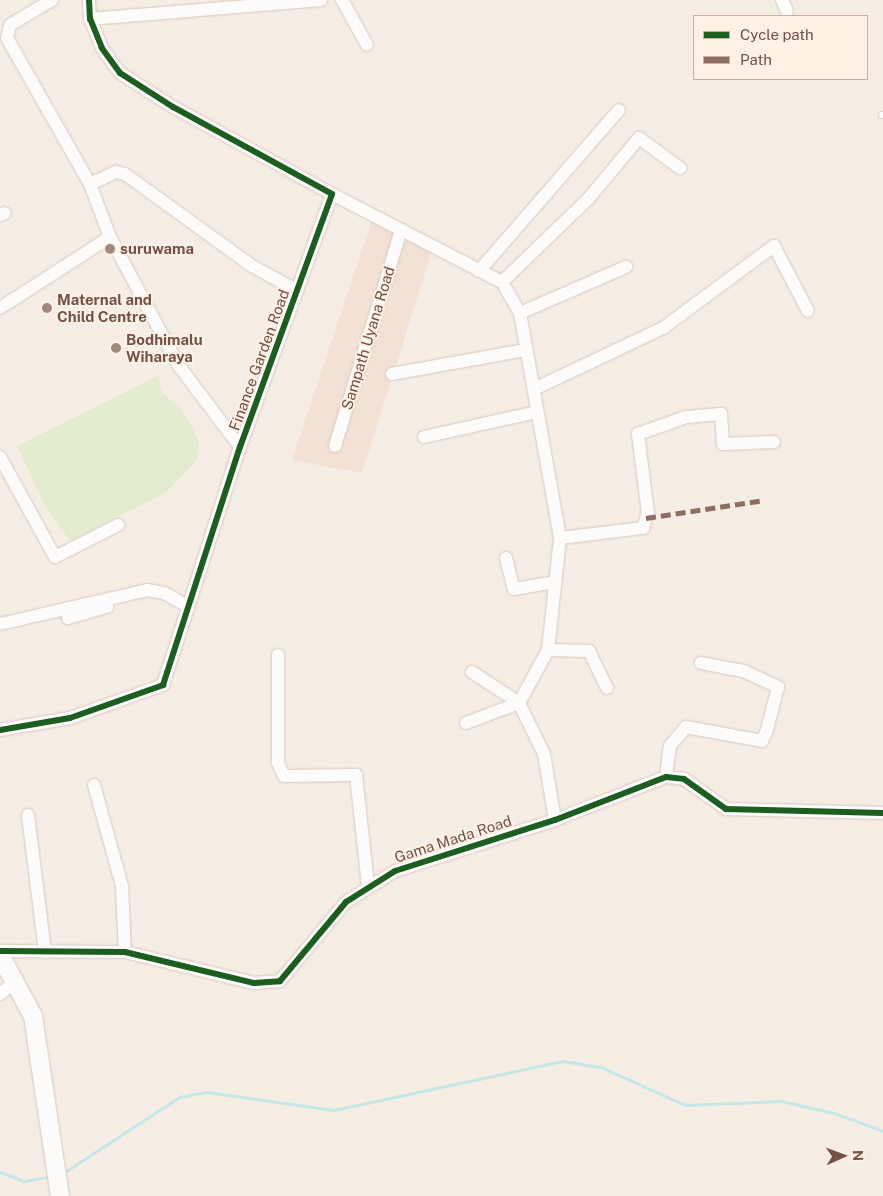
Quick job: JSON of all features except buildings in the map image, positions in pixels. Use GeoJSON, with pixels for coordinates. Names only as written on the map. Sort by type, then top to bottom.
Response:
{"type":"FeatureCollection","features":[{"type":"Feature","properties":{"kind":"street","name":"Finance Garden Road"},"geometry":{"type":"LineString","coordinates":[[52,0],[10,25],[4,34],[90,184],[110,237],[179,366],[240,447]]}},
{"type":"Feature","properties":{"kind":"street"},"geometry":{"type":"LineString","coordinates":[[89,0],[90,19],[102,48],[120,73],[173,108],[332,194],[502,282],[520,313],[560,538],[548,650],[519,703],[466,723]]}},
{"type":"Feature","properties":{"kind":"street"},"geometry":{"type":"LineString","coordinates":[[90,19],[321,0]]}},
{"type":"Feature","properties":{"kind":"street"},"geometry":{"type":"LineString","coordinates":[[342,0],[366,45]]}},
{"type":"Feature","properties":{"kind":"street"},"geometry":{"type":"LineString","coordinates":[[479,271],[619,110]]}},
{"type":"Feature","properties":{"kind":"street"},"geometry":{"type":"LineString","coordinates":[[502,282],[589,198],[639,138],[680,168]]}},
{"type":"Feature","properties":{"kind":"street","name":"Finance Garden Road"},"geometry":{"type":"LineString","coordinates":[[90,184],[116,172],[125,174],[252,266],[298,291]]}},
{"type":"Feature","properties":{"kind":"street","name":"Finance Garden Road"},"geometry":{"type":"LineString","coordinates":[[0,730],[70,718],[163,685],[240,447],[332,194]]}},
{"type":"Feature","properties":{"kind":"street","name":"Sampath Uyana Road"},"geometry":{"type":"LineString","coordinates":[[335,446],[401,230]]}},
{"type":"Feature","properties":{"kind":"street"},"geometry":{"type":"LineString","coordinates":[[0,308],[110,237]]}},
{"type":"Feature","properties":{"kind":"street"},"geometry":{"type":"LineString","coordinates":[[534,389],[664,328],[774,246],[808,311]]}},
{"type":"Feature","properties":{"kind":"street"},"geometry":{"type":"LineString","coordinates":[[520,313],[626,267]]}},
{"type":"Feature","properties":{"kind":"street"},"geometry":{"type":"LineString","coordinates":[[392,374],[526,350]]}},
{"type":"Feature","properties":{"kind":"street"},"geometry":{"type":"LineString","coordinates":[[424,437],[538,412]]}},
{"type":"Feature","properties":{"kind":"street"},"geometry":{"type":"LineString","coordinates":[[560,538],[643,528],[648,513],[638,434],[686,417],[721,414],[723,444],[774,442]]}},
{"type":"Feature","properties":{"kind":"street"},"geometry":{"type":"LineString","coordinates":[[0,457],[55,557],[118,525]]}},
{"type":"Feature","properties":{"kind":"street"},"geometry":{"type":"LineString","coordinates":[[506,558],[514,589],[555,582]]}},
{"type":"Feature","properties":{"kind":"street"},"geometry":{"type":"LineString","coordinates":[[0,624],[147,590],[164,593],[187,606]]}},
{"type":"Feature","properties":{"kind":"street"},"geometry":{"type":"LineString","coordinates":[[68,608],[68,618],[108,607]]}},
{"type":"Feature","properties":{"kind":"street"},"geometry":{"type":"LineString","coordinates":[[548,650],[589,651],[607,688]]}},
{"type":"Feature","properties":{"kind":"street"},"geometry":{"type":"LineString","coordinates":[[278,655],[278,763],[284,776],[356,775],[368,885]]}},
{"type":"Feature","properties":{"kind":"street"},"geometry":{"type":"LineString","coordinates":[[701,663],[743,671],[778,687],[767,730],[762,741],[686,727],[670,746],[666,777],[684,779],[726,809],[883,813]]}},
{"type":"Feature","properties":{"kind":"street"},"geometry":{"type":"LineString","coordinates":[[472,672],[519,703],[544,754],[555,820]]}},
{"type":"Feature","properties":{"kind":"street","name":"Gama Mada Road"},"geometry":{"type":"LineString","coordinates":[[0,953],[126,952],[254,983],[280,980],[324,926],[368,885],[404,868],[555,820],[666,777]]}},
{"type":"Feature","properties":{"kind":"street"},"geometry":{"type":"LineString","coordinates":[[94,785],[122,886],[126,952]]}},
{"type":"Feature","properties":{"kind":"street"},"geometry":{"type":"LineString","coordinates":[[28,815],[45,952]]}},
{"type":"Feature","properties":{"kind":"street"},"geometry":{"type":"LineString","coordinates":[[0,953],[33,1016],[60,1196]]}},
{"type":"Feature","properties":{"kind":"street"},"geometry":{"type":"LineString","coordinates":[[0,994],[16,981]]}},
{"type":"Feature","properties":{"kind":"shaded area"},"geometry":{"type":"Polygon","coordinates":[[[372,220],[432,251],[362,473],[292,460],[372,220]]]}},
{"type":"Feature","properties":{"kind":"green space"},"geometry":{"type":"Polygon","coordinates":[[[158,376],[162,393],[182,410],[194,429],[199,444],[196,461],[165,493],[70,541],[45,506],[17,446],[158,376]]]}},
{"type":"Feature","properties":{"kind":"waterway"},"geometry":{"type":"LineString","coordinates":[[63,1173],[179,1097],[207,1092],[334,1110],[563,1061],[601,1067],[685,1105],[781,1101],[834,1113],[883,1131]]}},
{"type":"Feature","properties":{"kind":"waterway"},"geometry":{"type":"LineString","coordinates":[[0,1172],[24,1181],[52,1176]]}},
{"type":"Feature","properties":{"kind":"marked path"},"geometry":{"type":"LineString","coordinates":[[646,518],[765,500]]}},
{"type":"Feature","properties":{"kind":"cycle path"},"geometry":{"type":"LineString","coordinates":[[0,730],[70,718],[163,685],[240,447],[332,194],[173,107],[120,73],[102,48],[90,19],[89,0]]}},
{"type":"Feature","properties":{"kind":"cycle path"},"geometry":{"type":"LineString","coordinates":[[0,951],[125,952],[254,983],[280,981],[346,902],[395,871],[555,820],[666,777],[684,779],[726,809],[883,813]]}},
{"type":"Feature","properties":{"kind":"place","name":"suruwama"},"geometry":{"type":"Point","coordinates":[110,249]}},
{"type":"Feature","properties":{"kind":"place","name":"Maternal and Child Centre"},"geometry":{"type":"Point","coordinates":[47,308]}},
{"type":"Feature","properties":{"kind":"place","name":"Bodhimalu Wiharaya"},"geometry":{"type":"Point","coordinates":[116,348]}}]}
